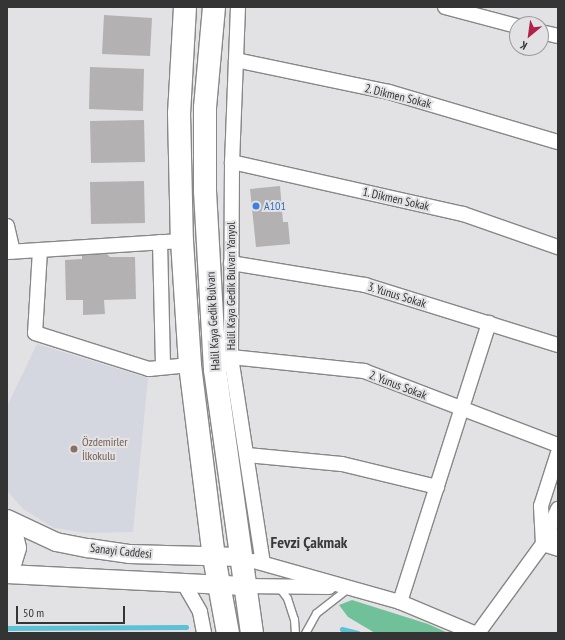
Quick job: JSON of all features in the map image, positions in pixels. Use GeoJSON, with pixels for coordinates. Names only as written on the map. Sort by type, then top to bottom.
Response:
{"type":"FeatureCollection","features":[{"type":"Feature","properties":{"kind":"highway","name":"Halil Kaya Gedik Bulvarı"},"geometry":{"type":"LineString","coordinates":[[185,7],[180,113],[182,241],[190,365],[214,557],[228,633]]}},
{"type":"Feature","properties":{"kind":"highway","name":"Halil Kaya Gedik Bulvarı"},"geometry":{"type":"LineString","coordinates":[[214,7],[205,108],[205,191],[215,370],[244,586],[252,633]]}},
{"type":"Feature","properties":{"kind":"street","name":"Halil Kaya Gedik Bulvarı Yanyol"},"geometry":{"type":"LineString","coordinates":[[238,7],[232,162],[231,357],[263,563]]}},
{"type":"Feature","properties":{"kind":"street"},"geometry":{"type":"LineString","coordinates":[[445,7],[509,24]]}},
{"type":"Feature","properties":{"kind":"street","name":"2. Dikmen Sokak"},"geometry":{"type":"LineString","coordinates":[[236,60],[389,92],[558,142]]}},
{"type":"Feature","properties":{"kind":"street","name":"1. Dikmen Sokak"},"geometry":{"type":"LineString","coordinates":[[232,162],[463,214],[558,247]]}},
{"type":"Feature","properties":{"kind":"street"},"geometry":{"type":"LineString","coordinates":[[7,226],[10,252],[182,241]]}},
{"type":"Feature","properties":{"kind":"street"},"geometry":{"type":"LineString","coordinates":[[160,242],[163,368]]}},
{"type":"Feature","properties":{"kind":"street"},"geometry":{"type":"LineString","coordinates":[[40,250],[35,333],[149,369],[190,365]]}},
{"type":"Feature","properties":{"kind":"street","name":"3. Yunus Sokak"},"geometry":{"type":"LineString","coordinates":[[231,262],[365,285],[558,345]]}},
{"type":"Feature","properties":{"kind":"street"},"geometry":{"type":"LineString","coordinates":[[400,602],[489,323]]}},
{"type":"Feature","properties":{"kind":"street","name":"2. Yunus Sokak"},"geometry":{"type":"LineString","coordinates":[[231,357],[364,372],[558,445]]}},
{"type":"Feature","properties":{"kind":"street"},"geometry":{"type":"LineString","coordinates":[[543,544],[541,506],[558,453]]}},
{"type":"Feature","properties":{"kind":"street"},"geometry":{"type":"LineString","coordinates":[[247,455],[342,464],[437,487]]}},
{"type":"Feature","properties":{"kind":"street"},"geometry":{"type":"LineString","coordinates":[[478,633],[543,544],[558,509]]}},
{"type":"Feature","properties":{"kind":"street","name":"Sanayi Caddesi"},"geometry":{"type":"LineString","coordinates":[[7,520],[56,542],[88,548],[129,554],[240,557]]}},
{"type":"Feature","properties":{"kind":"street"},"geometry":{"type":"LineString","coordinates":[[7,525],[14,534],[17,548],[12,561],[7,567]]}},
{"type":"Feature","properties":{"kind":"street"},"geometry":{"type":"LineString","coordinates":[[543,544],[558,536]]}},
{"type":"Feature","properties":{"kind":"street"},"geometry":{"type":"LineString","coordinates":[[543,544],[558,550]]}},
{"type":"Feature","properties":{"kind":"street"},"geometry":{"type":"LineString","coordinates":[[240,557],[400,602],[474,633]]}},
{"type":"Feature","properties":{"kind":"street"},"geometry":{"type":"LineString","coordinates":[[7,574],[244,586],[349,587]]}},
{"type":"Feature","properties":{"kind":"street"},"geometry":{"type":"LineString","coordinates":[[183,582],[200,612],[204,633]]}},
{"type":"Feature","properties":{"kind":"lane"},"geometry":{"type":"LineString","coordinates":[[278,586],[286,598],[294,619],[294,633]]}},
{"type":"Feature","properties":{"kind":"lane"},"geometry":{"type":"LineString","coordinates":[[305,633],[316,612],[349,587]]}},
{"type":"Feature","properties":{"kind":"shaded area","name":"Özdemirler İlkokulu"},"geometry":{"type":"Polygon","coordinates":[[[37,344],[148,378],[133,532],[87,533],[54,528],[23,509],[7,491],[7,406],[37,344]]]}},
{"type":"Feature","properties":{"kind":"green space"},"geometry":{"type":"Polygon","coordinates":[[[352,600],[428,624],[448,633],[375,633],[348,617],[339,605],[352,600]]]}},
{"type":"Feature","properties":{"kind":"building"},"geometry":{"type":"Polygon","coordinates":[[[104,15],[152,18],[150,56],[102,54],[104,15]]]}},
{"type":"Feature","properties":{"kind":"building"},"geometry":{"type":"Polygon","coordinates":[[[90,67],[144,69],[143,111],[89,109],[90,67]]]}},
{"type":"Feature","properties":{"kind":"building"},"geometry":{"type":"Polygon","coordinates":[[[144,120],[145,162],[91,163],[90,121],[144,120]]]}},
{"type":"Feature","properties":{"kind":"building"},"geometry":{"type":"Polygon","coordinates":[[[144,181],[145,223],[91,224],[90,182],[144,181]]]}},
{"type":"Feature","properties":{"kind":"building"},"geometry":{"type":"Polygon","coordinates":[[[280,186],[283,222],[288,222],[290,244],[256,247],[250,189],[280,186]]]}},
{"type":"Feature","properties":{"kind":"building"},"geometry":{"type":"Polygon","coordinates":[[[82,251],[104,251],[110,257],[135,257],[136,299],[104,300],[105,314],[83,315],[83,300],[66,300],[65,260],[82,259],[82,251]]]}},
{"type":"Feature","properties":{"kind":"waterway"},"geometry":{"type":"LineString","coordinates":[[7,628],[186,627]]}},
{"type":"Feature","properties":{"kind":"waterway"},"geometry":{"type":"LineString","coordinates":[[342,629],[358,633]]}},
{"type":"Feature","properties":{"kind":"place","name":"A101"},"geometry":{"type":"Point","coordinates":[256,206]}},
{"type":"Feature","properties":{"kind":"place","name":"Özdemirler İlkokulu"},"geometry":{"type":"Point","coordinates":[74,449]}},
{"type":"Feature","properties":{"kind":"district","name":"Fevzi Çakmak"},"geometry":{"type":"Point","coordinates":[309,542]}}]}
